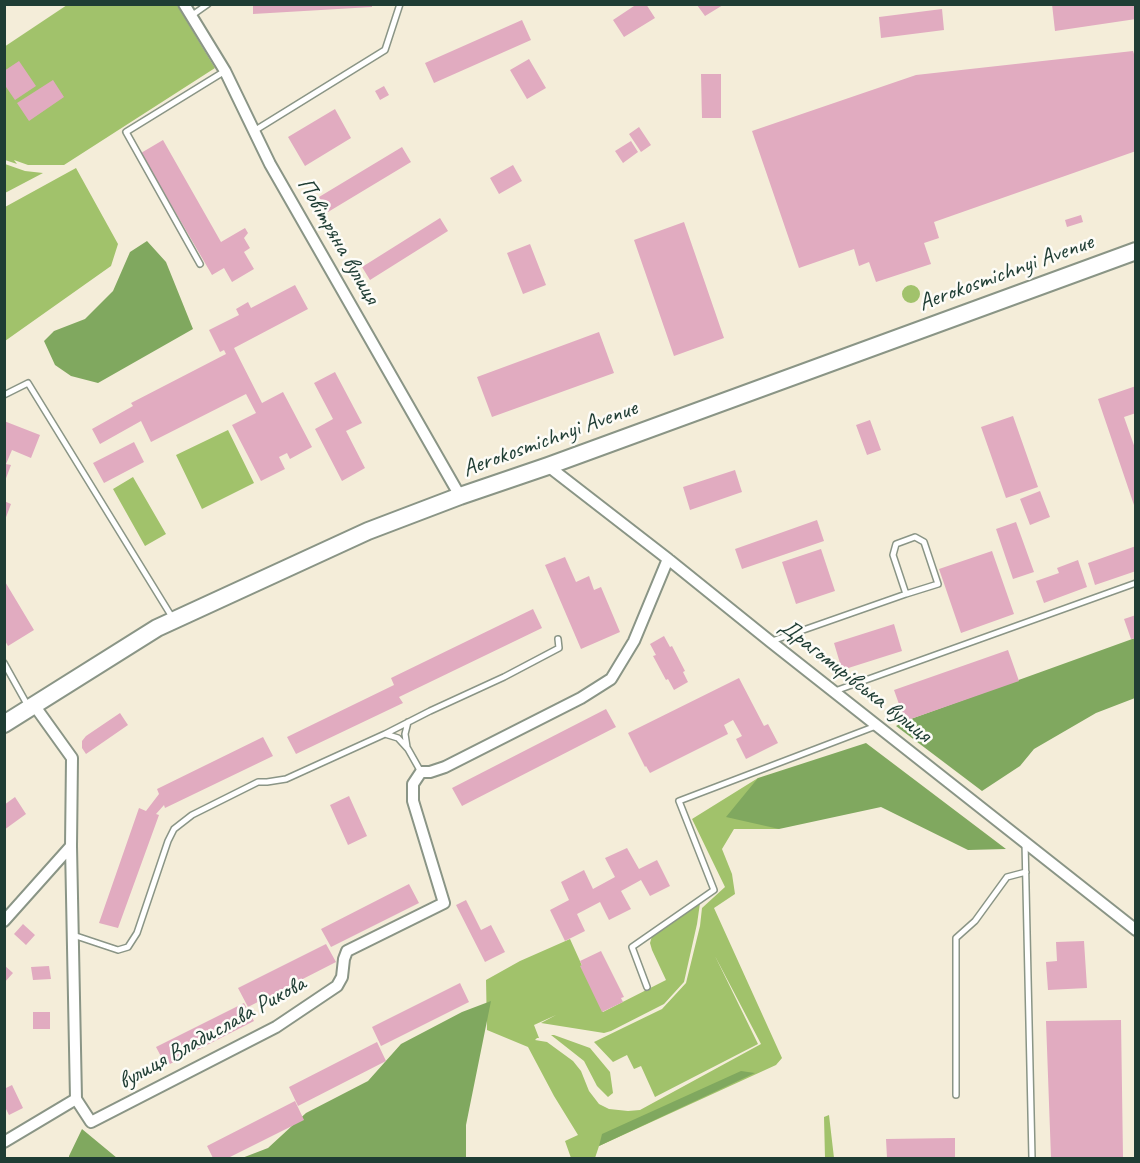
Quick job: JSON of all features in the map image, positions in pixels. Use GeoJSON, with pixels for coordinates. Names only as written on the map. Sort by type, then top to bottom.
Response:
{"type":"FeatureCollection","features":[{"type":"Feature","properties":{"kind":"highway","name":"Aerokosmichnyi Avenue"},"geometry":{"type":"LineString","coordinates":[[4,724],[157,628],[369,531],[1136,251]]}},
{"type":"Feature","properties":{"kind":"street","name":"Повітряна вулиця"},"geometry":{"type":"LineString","coordinates":[[184,4],[225,71],[270,164],[460,496]]}},
{"type":"Feature","properties":{"kind":"street","name":"Драгомирівська вулиця"},"geometry":{"type":"LineString","coordinates":[[548,466],[1136,930]]}},
{"type":"Feature","properties":{"kind":"street"},"geometry":{"type":"LineString","coordinates":[[421,772],[446,767],[581,698],[611,679],[634,641],[668,559]]}},
{"type":"Feature","properties":{"kind":"street"},"geometry":{"type":"LineString","coordinates":[[4,1142],[76,1099],[72,935],[72,758],[32,707]]}},
{"type":"Feature","properties":{"kind":"street","name":"вулиця Владислава Рикова"},"geometry":{"type":"LineString","coordinates":[[76,1099],[92,1122],[254,1039],[337,986],[342,977],[347,951],[444,903],[414,801],[413,784],[421,772]]}},
{"type":"Feature","properties":{"kind":"street"},"geometry":{"type":"LineString","coordinates":[[4,921],[71,846]]}},
{"type":"Feature","properties":{"kind":"lane"},"geometry":{"type":"LineString","coordinates":[[191,16],[208,4]]}},
{"type":"Feature","properties":{"kind":"lane"},"geometry":{"type":"LineString","coordinates":[[254,131],[386,50],[400,4]]}},
{"type":"Feature","properties":{"kind":"lane"},"geometry":{"type":"LineString","coordinates":[[200,264],[126,132],[225,71]]}},
{"type":"Feature","properties":{"kind":"lane"},"geometry":{"type":"LineString","coordinates":[[4,395],[28,383],[174,621]]}},
{"type":"Feature","properties":{"kind":"lane"},"geometry":{"type":"LineString","coordinates":[[771,642],[938,584],[924,542],[915,537],[896,544],[893,555],[906,594]]}},
{"type":"Feature","properties":{"kind":"lane"},"geometry":{"type":"LineString","coordinates":[[834,691],[1136,583]]}},
{"type":"Feature","properties":{"kind":"lane"},"geometry":{"type":"LineString","coordinates":[[72,935],[118,950],[128,947],[137,933],[168,841],[174,829],[192,815],[258,782],[286,779],[504,677],[559,648],[558,639]]}},
{"type":"Feature","properties":{"kind":"lane"},"geometry":{"type":"LineString","coordinates":[[4,663],[32,707]]}},
{"type":"Feature","properties":{"kind":"lane"},"geometry":{"type":"LineString","coordinates":[[408,722],[405,734],[408,749]]}},
{"type":"Feature","properties":{"kind":"lane"},"geometry":{"type":"LineString","coordinates":[[647,987],[632,947],[714,890],[679,801],[877,726]]}},
{"type":"Feature","properties":{"kind":"lane"},"geometry":{"type":"LineString","coordinates":[[385,734],[398,738],[408,749],[421,772]]}},
{"type":"Feature","properties":{"kind":"lane"},"geometry":{"type":"LineString","coordinates":[[1025,842],[1032,1158]]}},
{"type":"Feature","properties":{"kind":"lane"},"geometry":{"type":"LineString","coordinates":[[956,1095],[956,938],[975,921],[1007,877],[1026,872]]}},
{"type":"Feature","properties":{"kind":"green space"},"geometry":{"type":"Polygon","coordinates":[[[67,5],[177,5],[215,68],[64,165],[28,165],[14,160],[17,164],[5,160],[4,47],[67,5]]]}},
{"type":"Feature","properties":{"kind":"green space"},"geometry":{"type":"Polygon","coordinates":[[[5,164],[25,171],[43,173],[5,193],[5,164]]]}},
{"type":"Feature","properties":{"kind":"green space"},"geometry":{"type":"Polygon","coordinates":[[[76,168],[118,244],[111,266],[5,341],[5,207],[76,168]]]}},
{"type":"Feature","properties":{"kind":"green space"},"geometry":{"type":"Polygon","coordinates":[[[147,241],[166,262],[193,329],[98,383],[71,376],[55,365],[44,341],[54,331],[85,319],[113,291],[130,252],[147,241]]]}},
{"type":"Feature","properties":{"kind":"green space"},"geometry":{"type":"Polygon","coordinates":[[[911,285],[917,288],[920,294],[917,300],[911,303],[905,300],[902,294],[905,288],[911,285]]]}},
{"type":"Feature","properties":{"kind":"green space"},"geometry":{"type":"Polygon","coordinates":[[[228,430],[254,483],[202,509],[176,455],[228,430]]]}},
{"type":"Feature","properties":{"kind":"green space"},"geometry":{"type":"Polygon","coordinates":[[[133,477],[166,534],[145,546],[113,489],[133,477]]]}},
{"type":"Feature","properties":{"kind":"green space"},"geometry":{"type":"Polygon","coordinates":[[[1135,638],[1135,698],[1096,713],[1034,749],[1020,766],[982,791],[896,726],[905,721],[1135,638]]]}},
{"type":"Feature","properties":{"kind":"green space"},"geometry":{"type":"Polygon","coordinates":[[[866,743],[1006,849],[968,850],[881,807],[779,829],[726,817],[758,778],[866,743]]]}},
{"type":"Feature","properties":{"kind":"green space"},"geometry":{"type":"Polygon","coordinates":[[[758,778],[779,829],[734,829],[722,849],[732,874],[735,894],[714,908],[782,1058],[776,1065],[599,1146],[595,1158],[571,1158],[565,1141],[578,1135],[528,1047],[487,1030],[486,980],[520,961],[570,939],[603,1012],[666,980],[652,950],[650,943],[652,936],[700,903],[684,982],[664,1004],[604,1033],[541,1023],[556,1015],[534,1025],[539,1038],[535,1040],[547,1042],[573,1061],[581,1071],[589,1091],[599,1104],[609,1109],[628,1111],[640,1110],[761,1044],[715,956],[758,1044],[655,1097],[641,1066],[634,1069],[627,1055],[613,1062],[594,1042],[662,1009],[686,983],[702,908],[725,887],[692,819],[758,778]]]}},
{"type":"Feature","properties":{"kind":"green space"},"geometry":{"type":"Polygon","coordinates":[[[491,1001],[466,1125],[466,1158],[242,1158],[268,1148],[306,1113],[368,1081],[401,1044],[462,1012],[491,1001]]]}},
{"type":"Feature","properties":{"kind":"green space"},"geometry":{"type":"Polygon","coordinates":[[[551,1035],[590,1048],[610,1072],[613,1093],[608,1097],[597,1086],[584,1061],[551,1035]]]}},
{"type":"Feature","properties":{"kind":"green space"},"geometry":{"type":"Polygon","coordinates":[[[741,1071],[755,1073],[599,1146],[602,1134],[741,1071]]]}},
{"type":"Feature","properties":{"kind":"green space"},"geometry":{"type":"Polygon","coordinates":[[[829,1115],[834,1158],[825,1158],[824,1117],[829,1115]]]}},
{"type":"Feature","properties":{"kind":"green space"},"geometry":{"type":"Polygon","coordinates":[[[82,1129],[117,1158],[69,1158],[82,1129]]]}},
{"type":"Feature","properties":{"kind":"building"},"geometry":{"type":"Polygon","coordinates":[[[253,4],[372,4],[372,7],[253,14],[253,4]]]}},
{"type":"Feature","properties":{"kind":"building"},"geometry":{"type":"Polygon","coordinates":[[[637,4],[646,4],[655,18],[624,37],[613,20],[637,4]]]}},
{"type":"Feature","properties":{"kind":"building"},"geometry":{"type":"Polygon","coordinates":[[[1052,4],[1136,4],[1136,19],[1055,31],[1052,4]]]}},
{"type":"Feature","properties":{"kind":"building"},"geometry":{"type":"Polygon","coordinates":[[[697,5],[723,5],[705,16],[697,5]]]}},
{"type":"Feature","properties":{"kind":"building"},"geometry":{"type":"Polygon","coordinates":[[[942,9],[944,30],[881,38],[879,17],[942,9]]]}},
{"type":"Feature","properties":{"kind":"building"},"geometry":{"type":"Polygon","coordinates":[[[522,20],[531,40],[434,83],[425,63],[522,20]]]}},
{"type":"Feature","properties":{"kind":"building"},"geometry":{"type":"Polygon","coordinates":[[[1133,51],[1136,60],[1136,151],[934,222],[939,238],[924,243],[931,264],[876,282],[869,262],[859,266],[854,249],[799,268],[752,131],[916,75],[1133,51]]]}},
{"type":"Feature","properties":{"kind":"building"},"geometry":{"type":"Polygon","coordinates":[[[529,59],[546,88],[527,99],[510,70],[529,59]]]}},
{"type":"Feature","properties":{"kind":"building"},"geometry":{"type":"Polygon","coordinates":[[[19,61],[36,86],[15,100],[4,84],[4,71],[19,61]]]}},
{"type":"Feature","properties":{"kind":"building"},"geometry":{"type":"Polygon","coordinates":[[[701,74],[721,74],[721,118],[702,118],[701,74]]]}},
{"type":"Feature","properties":{"kind":"building"},"geometry":{"type":"Polygon","coordinates":[[[53,80],[64,97],[29,121],[17,103],[53,80]]]}},
{"type":"Feature","properties":{"kind":"building"},"geometry":{"type":"Polygon","coordinates":[[[384,86],[389,95],[380,100],[375,91],[384,86]]]}},
{"type":"Feature","properties":{"kind":"building"},"geometry":{"type":"Polygon","coordinates":[[[335,109],[351,138],[305,166],[288,137],[335,109]]]}},
{"type":"Feature","properties":{"kind":"building"},"geometry":{"type":"Polygon","coordinates":[[[639,127],[651,145],[641,152],[629,134],[639,127]]]}},
{"type":"Feature","properties":{"kind":"building"},"geometry":{"type":"Polygon","coordinates":[[[163,140],[221,242],[245,228],[248,233],[244,238],[250,248],[244,252],[254,269],[232,282],[224,268],[212,275],[141,153],[163,140]]]}},
{"type":"Feature","properties":{"kind":"building"},"geometry":{"type":"Polygon","coordinates":[[[631,141],[638,152],[623,163],[615,151],[631,141]]]}},
{"type":"Feature","properties":{"kind":"building"},"geometry":{"type":"Polygon","coordinates":[[[402,147],[411,162],[328,212],[319,197],[402,147]]]}},
{"type":"Feature","properties":{"kind":"building"},"geometry":{"type":"Polygon","coordinates":[[[513,165],[522,181],[499,194],[490,178],[513,165]]]}},
{"type":"Feature","properties":{"kind":"building"},"geometry":{"type":"Polygon","coordinates":[[[1081,215],[1083,222],[1067,227],[1065,220],[1081,215]]]}},
{"type":"Feature","properties":{"kind":"building"},"geometry":{"type":"Polygon","coordinates":[[[440,218],[448,231],[370,280],[362,267],[440,218]]]}},
{"type":"Feature","properties":{"kind":"building"},"geometry":{"type":"Polygon","coordinates":[[[684,222],[724,338],[674,356],[634,240],[684,222]]]}},
{"type":"Feature","properties":{"kind":"building"},"geometry":{"type":"Polygon","coordinates":[[[530,244],[546,285],[523,294],[507,253],[530,244]]]}},
{"type":"Feature","properties":{"kind":"building"},"geometry":{"type":"Polygon","coordinates":[[[295,285],[308,309],[234,348],[262,403],[283,392],[312,447],[290,459],[287,453],[279,457],[285,469],[261,481],[232,425],[256,413],[246,394],[151,442],[141,421],[100,444],[92,429],[133,406],[131,403],[226,354],[224,350],[220,352],[209,330],[239,315],[236,309],[248,302],[251,308],[295,285]]]}},
{"type":"Feature","properties":{"kind":"building"},"geometry":{"type":"Polygon","coordinates":[[[599,332],[614,373],[492,417],[477,377],[599,332]]]}},
{"type":"Feature","properties":{"kind":"building"},"geometry":{"type":"Polygon","coordinates":[[[335,372],[362,423],[346,431],[365,468],[342,481],[315,429],[333,419],[314,383],[335,372]]]}},
{"type":"Feature","properties":{"kind":"building"},"geometry":{"type":"Polygon","coordinates":[[[1136,386],[1136,413],[1124,417],[1136,451],[1135,508],[1098,399],[1136,386]]]}},
{"type":"Feature","properties":{"kind":"building"},"geometry":{"type":"Polygon","coordinates":[[[1013,416],[1038,487],[1006,498],[981,427],[1013,416]]]}},
{"type":"Feature","properties":{"kind":"building"},"geometry":{"type":"Polygon","coordinates":[[[870,420],[881,450],[867,455],[856,425],[870,420]]]}},
{"type":"Feature","properties":{"kind":"building"},"geometry":{"type":"Polygon","coordinates":[[[4,421],[40,435],[31,458],[12,450],[6,464],[11,465],[5,481],[4,421]]]}},
{"type":"Feature","properties":{"kind":"building"},"geometry":{"type":"Polygon","coordinates":[[[134,442],[144,462],[104,483],[93,463],[134,442]]]}},
{"type":"Feature","properties":{"kind":"building"},"geometry":{"type":"Polygon","coordinates":[[[735,470],[742,492],[690,510],[683,487],[735,470]]]}},
{"type":"Feature","properties":{"kind":"building"},"geometry":{"type":"Polygon","coordinates":[[[1040,491],[1050,517],[1030,525],[1020,499],[1040,491]]]}},
{"type":"Feature","properties":{"kind":"building"},"geometry":{"type":"Polygon","coordinates":[[[4,501],[11,504],[5,520],[4,520],[4,501]]]}},
{"type":"Feature","properties":{"kind":"building"},"geometry":{"type":"Polygon","coordinates":[[[817,520],[824,541],[742,569],[735,549],[817,520]]]}},
{"type":"Feature","properties":{"kind":"building"},"geometry":{"type":"Polygon","coordinates":[[[1016,522],[1034,572],[1013,579],[996,529],[1016,522]]]}},
{"type":"Feature","properties":{"kind":"building"},"geometry":{"type":"Polygon","coordinates":[[[1136,546],[1136,571],[1095,585],[1088,563],[1136,546]]]}},
{"type":"Feature","properties":{"kind":"building"},"geometry":{"type":"Polygon","coordinates":[[[821,549],[835,591],[796,604],[782,562],[821,549]]]}},
{"type":"Feature","properties":{"kind":"building"},"geometry":{"type":"Polygon","coordinates":[[[992,551],[1014,614],[961,633],[939,569],[992,551]]]}},
{"type":"Feature","properties":{"kind":"building"},"geometry":{"type":"Polygon","coordinates":[[[565,557],[576,582],[589,576],[594,590],[601,587],[620,632],[581,649],[545,565],[565,557]]]}},
{"type":"Feature","properties":{"kind":"building"},"geometry":{"type":"Polygon","coordinates":[[[1078,560],[1087,587],[1044,603],[1036,581],[1059,573],[1057,568],[1078,560]]]}},
{"type":"Feature","properties":{"kind":"building"},"geometry":{"type":"Polygon","coordinates":[[[4,580],[34,630],[8,646],[4,639],[4,580]]]}},
{"type":"Feature","properties":{"kind":"building"},"geometry":{"type":"Polygon","coordinates":[[[533,609],[542,628],[399,697],[403,703],[296,754],[287,737],[394,685],[391,678],[533,609]]]}},
{"type":"Feature","properties":{"kind":"building"},"geometry":{"type":"Polygon","coordinates":[[[1136,615],[1136,638],[1131,639],[1124,619],[1136,615]]]}},
{"type":"Feature","properties":{"kind":"building"},"geometry":{"type":"Polygon","coordinates":[[[894,624],[902,651],[842,670],[834,643],[894,624]]]}},
{"type":"Feature","properties":{"kind":"building"},"geometry":{"type":"Polygon","coordinates":[[[664,636],[670,647],[672,646],[688,682],[674,690],[653,656],[656,655],[650,644],[664,636]]]}},
{"type":"Feature","properties":{"kind":"building"},"geometry":{"type":"Polygon","coordinates":[[[1008,650],[1019,681],[905,721],[894,690],[1008,650]]]}},
{"type":"Feature","properties":{"kind":"building"},"geometry":{"type":"Polygon","coordinates":[[[739,678],[764,726],[768,724],[778,743],[746,759],[736,739],[742,736],[733,720],[724,725],[728,734],[650,773],[628,733],[739,678]]]}},
{"type":"Feature","properties":{"kind":"building"},"geometry":{"type":"Polygon","coordinates":[[[606,709],[616,727],[462,806],[452,788],[606,709]]]}},
{"type":"Feature","properties":{"kind":"building"},"geometry":{"type":"Polygon","coordinates":[[[120,713],[128,725],[86,754],[82,748],[82,741],[86,736],[120,713]]]}},
{"type":"Feature","properties":{"kind":"building"},"geometry":{"type":"Polygon","coordinates":[[[263,737],[273,756],[165,808],[164,805],[156,814],[159,815],[118,928],[99,923],[139,808],[146,811],[159,794],[157,789],[263,737]]]}},
{"type":"Feature","properties":{"kind":"building"},"geometry":{"type":"Polygon","coordinates":[[[349,796],[367,836],[348,845],[330,805],[349,796]]]}},
{"type":"Feature","properties":{"kind":"building"},"geometry":{"type":"Polygon","coordinates":[[[15,797],[26,814],[4,830],[4,805],[15,797]]]}},
{"type":"Feature","properties":{"kind":"building"},"geometry":{"type":"Polygon","coordinates":[[[627,848],[639,869],[657,860],[670,886],[650,896],[641,880],[621,891],[631,909],[609,920],[600,902],[577,914],[585,931],[565,941],[550,910],[569,900],[561,882],[584,870],[593,889],[615,877],[605,858],[627,848]]]}},
{"type":"Feature","properties":{"kind":"building"},"geometry":{"type":"Polygon","coordinates":[[[409,884],[419,903],[331,947],[321,929],[409,884]]]}},
{"type":"Feature","properties":{"kind":"building"},"geometry":{"type":"Polygon","coordinates":[[[466,900],[481,930],[491,925],[505,952],[485,962],[456,905],[466,900]]]}},
{"type":"Feature","properties":{"kind":"building"},"geometry":{"type":"Polygon","coordinates":[[[23,924],[35,935],[26,945],[14,934],[23,924]]]}},
{"type":"Feature","properties":{"kind":"building"},"geometry":{"type":"Polygon","coordinates":[[[1084,941],[1087,988],[1048,990],[1046,962],[1057,961],[1056,942],[1084,941]]]}},
{"type":"Feature","properties":{"kind":"building"},"geometry":{"type":"Polygon","coordinates":[[[326,944],[336,962],[248,1007],[238,988],[326,944]]]}},
{"type":"Feature","properties":{"kind":"building"},"geometry":{"type":"Polygon","coordinates":[[[601,951],[624,997],[621,998],[623,1002],[602,1012],[580,966],[582,965],[580,961],[601,951]]]}},
{"type":"Feature","properties":{"kind":"building"},"geometry":{"type":"Polygon","coordinates":[[[4,965],[13,973],[4,983],[4,965]]]}},
{"type":"Feature","properties":{"kind":"building"},"geometry":{"type":"Polygon","coordinates":[[[49,966],[51,979],[33,980],[31,967],[49,966]]]}},
{"type":"Feature","properties":{"kind":"building"},"geometry":{"type":"Polygon","coordinates":[[[460,983],[469,1002],[381,1046],[372,1027],[460,983]]]}},
{"type":"Feature","properties":{"kind":"building"},"geometry":{"type":"Polygon","coordinates":[[[244,1003],[254,1021],[166,1066],[156,1047],[244,1003]]]}},
{"type":"Feature","properties":{"kind":"building"},"geometry":{"type":"Polygon","coordinates":[[[33,1012],[50,1012],[50,1029],[33,1029],[33,1012]]]}},
{"type":"Feature","properties":{"kind":"building"},"geometry":{"type":"Polygon","coordinates":[[[1121,1020],[1123,1158],[1051,1158],[1046,1021],[1121,1020]]]}},
{"type":"Feature","properties":{"kind":"building"},"geometry":{"type":"Polygon","coordinates":[[[377,1042],[386,1061],[298,1106],[289,1087],[377,1042]]]}},
{"type":"Feature","properties":{"kind":"building"},"geometry":{"type":"Polygon","coordinates":[[[12,1085],[23,1108],[9,1115],[4,1105],[4,1089],[12,1085]]]}},
{"type":"Feature","properties":{"kind":"building"},"geometry":{"type":"Polygon","coordinates":[[[295,1101],[304,1120],[228,1158],[213,1158],[207,1146],[295,1101]]]}},
{"type":"Feature","properties":{"kind":"building"},"geometry":{"type":"Polygon","coordinates":[[[955,1138],[955,1158],[887,1158],[886,1139],[955,1138]]]}}]}
